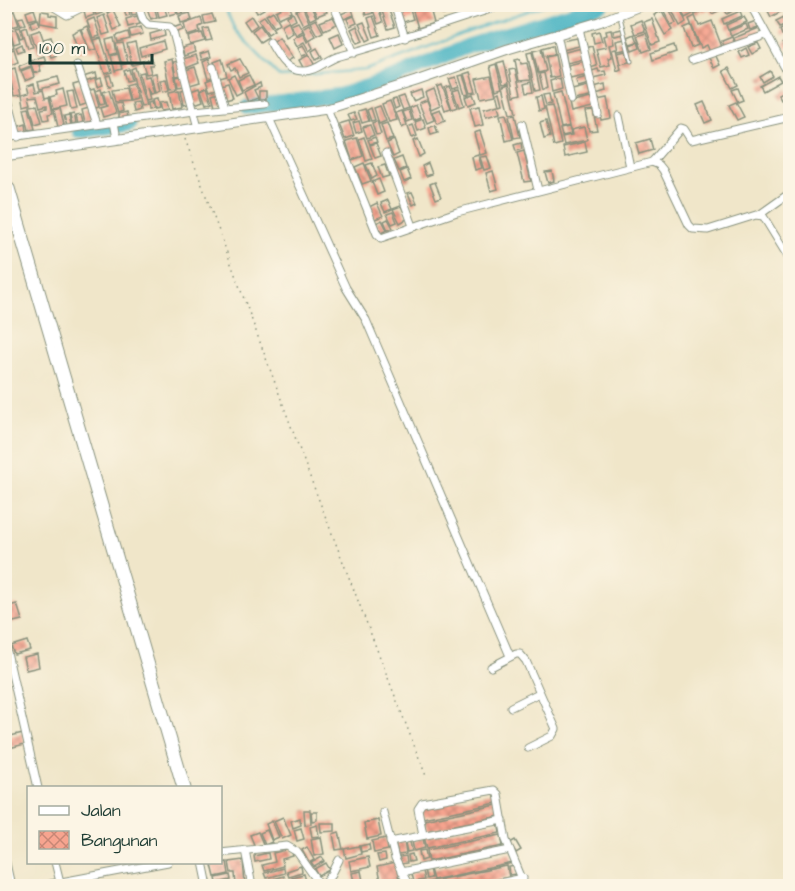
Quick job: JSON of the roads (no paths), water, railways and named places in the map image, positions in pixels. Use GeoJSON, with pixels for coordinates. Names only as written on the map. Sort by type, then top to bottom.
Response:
{"type":"FeatureCollection","features":[{"type":"Feature","properties":{"kind":"main road"},"geometry":{"type":"LineString","coordinates":[[4,156],[117,137],[182,130],[197,125],[269,118],[327,109],[579,28],[645,4]]}},
{"type":"Feature","properties":{"kind":"street"},"geometry":{"type":"LineString","coordinates":[[4,7],[17,4]]}},
{"type":"Feature","properties":{"kind":"street"},"geometry":{"type":"LineString","coordinates":[[49,4],[68,15],[89,4]]}},
{"type":"Feature","properties":{"kind":"street"},"geometry":{"type":"LineString","coordinates":[[138,4],[143,20],[148,25],[170,27],[173,32],[197,125]]}},
{"type":"Feature","properties":{"kind":"street"},"geometry":{"type":"LineString","coordinates":[[333,4],[354,53]]}},
{"type":"Feature","properties":{"kind":"street"},"geometry":{"type":"LineString","coordinates":[[394,4],[405,38]]}},
{"type":"Feature","properties":{"kind":"street"},"geometry":{"type":"LineString","coordinates":[[476,4],[479,13]]}},
{"type":"Feature","properties":{"kind":"street"},"geometry":{"type":"LineString","coordinates":[[270,42],[286,66],[303,72],[334,58],[405,38],[507,4]]}},
{"type":"Feature","properties":{"kind":"street"},"geometry":{"type":"LineString","coordinates":[[750,4],[790,77]]}},
{"type":"Feature","properties":{"kind":"street"},"geometry":{"type":"LineString","coordinates":[[579,28],[598,114]]}},
{"type":"Feature","properties":{"kind":"street"},"geometry":{"type":"LineString","coordinates":[[557,34],[571,100]]}},
{"type":"Feature","properties":{"kind":"street"},"geometry":{"type":"LineString","coordinates":[[692,60],[766,35]]}},
{"type":"Feature","properties":{"kind":"street"},"geometry":{"type":"LineString","coordinates":[[77,65],[97,124]]}},
{"type":"Feature","properties":{"kind":"street"},"geometry":{"type":"LineString","coordinates":[[213,67],[225,107]]}},
{"type":"Feature","properties":{"kind":"street"},"geometry":{"type":"LineString","coordinates":[[9,103],[18,137]]}},
{"type":"Feature","properties":{"kind":"street"},"geometry":{"type":"LineString","coordinates":[[4,138],[225,107],[265,104]]}},
{"type":"Feature","properties":{"kind":"street"},"geometry":{"type":"LineString","coordinates":[[327,109],[379,237],[538,190],[652,162],[663,170],[693,229],[708,230],[759,215],[790,193]]}},
{"type":"Feature","properties":{"kind":"street"},"geometry":{"type":"LineString","coordinates":[[619,116],[630,167]]}},
{"type":"Feature","properties":{"kind":"street"},"geometry":{"type":"LineString","coordinates":[[652,162],[681,128],[690,140],[694,140],[790,117]]}},
{"type":"Feature","properties":{"kind":"street"},"geometry":{"type":"LineString","coordinates":[[269,118],[346,288],[366,320],[510,656]]}},
{"type":"Feature","properties":{"kind":"street"},"geometry":{"type":"LineString","coordinates":[[114,124],[117,137]]}},
{"type":"Feature","properties":{"kind":"street"},"geometry":{"type":"LineString","coordinates":[[522,124],[538,190]]}},
{"type":"Feature","properties":{"kind":"street"},"geometry":{"type":"LineString","coordinates":[[386,153],[413,226]]}},
{"type":"Feature","properties":{"kind":"street"},"geometry":{"type":"LineString","coordinates":[[5,180],[5,189],[180,786]]}},
{"type":"Feature","properties":{"kind":"street"},"geometry":{"type":"LineString","coordinates":[[5,180],[11,188],[186,786]]}},
{"type":"Feature","properties":{"kind":"street"},"geometry":{"type":"LineString","coordinates":[[759,215],[765,218],[790,260]]}},
{"type":"Feature","properties":{"kind":"street"},"geometry":{"type":"LineString","coordinates":[[4,639],[38,786]]}},
{"type":"Feature","properties":{"kind":"street"},"geometry":{"type":"LineString","coordinates":[[491,667],[510,656],[520,654],[554,724],[555,732],[528,748]]}},
{"type":"Feature","properties":{"kind":"street"},"geometry":{"type":"LineString","coordinates":[[511,707],[539,693]]}},
{"type":"Feature","properties":{"kind":"street"},"geometry":{"type":"LineString","coordinates":[[423,835],[418,809],[422,803],[494,790],[498,794],[506,840],[525,886]]}},
{"type":"Feature","properties":{"kind":"street"},"geometry":{"type":"LineString","coordinates":[[382,812],[405,886]]}},
{"type":"Feature","properties":{"kind":"street"},"geometry":{"type":"LineString","coordinates":[[390,842],[503,820]]}},
{"type":"Feature","properties":{"kind":"street"},"geometry":{"type":"LineString","coordinates":[[222,853],[287,846],[293,848],[322,886],[332,874],[339,860]]}},
{"type":"Feature","properties":{"kind":"street"},"geometry":{"type":"LineString","coordinates":[[245,850],[252,886]]}},
{"type":"Feature","properties":{"kind":"street"},"geometry":{"type":"LineString","coordinates":[[401,872],[510,850]]}},
{"type":"Feature","properties":{"kind":"street"},"geometry":{"type":"LineString","coordinates":[[4,854],[11,886]]}},
{"type":"Feature","properties":{"kind":"street"},"geometry":{"type":"LineString","coordinates":[[56,864],[60,882]]}},
{"type":"Feature","properties":{"kind":"street"},"geometry":{"type":"LineString","coordinates":[[40,886],[157,864]]}},
{"type":"Feature","properties":{"kind":"street"},"geometry":{"type":"LineString","coordinates":[[203,864],[208,886]]}},
{"type":"Feature","properties":{"kind":"street"},"geometry":{"type":"LineString","coordinates":[[484,886],[523,878]]}},
{"type":"Feature","properties":{"kind":"lane"},"geometry":{"type":"LineString","coordinates":[[624,10],[632,61]]}},
{"type":"Feature","properties":{"kind":"waterway"},"geometry":{"type":"LineString","coordinates":[[223,4],[235,30],[280,77],[366,70],[548,4]]}},
{"type":"Feature","properties":{"kind":"waterway"},"geometry":{"type":"LineString","coordinates":[[248,107],[341,95],[396,77],[468,46],[603,4]]}},
{"type":"Feature","properties":{"kind":"waterway"},"geometry":{"type":"LineString","coordinates":[[79,131],[129,124]]}}]}
